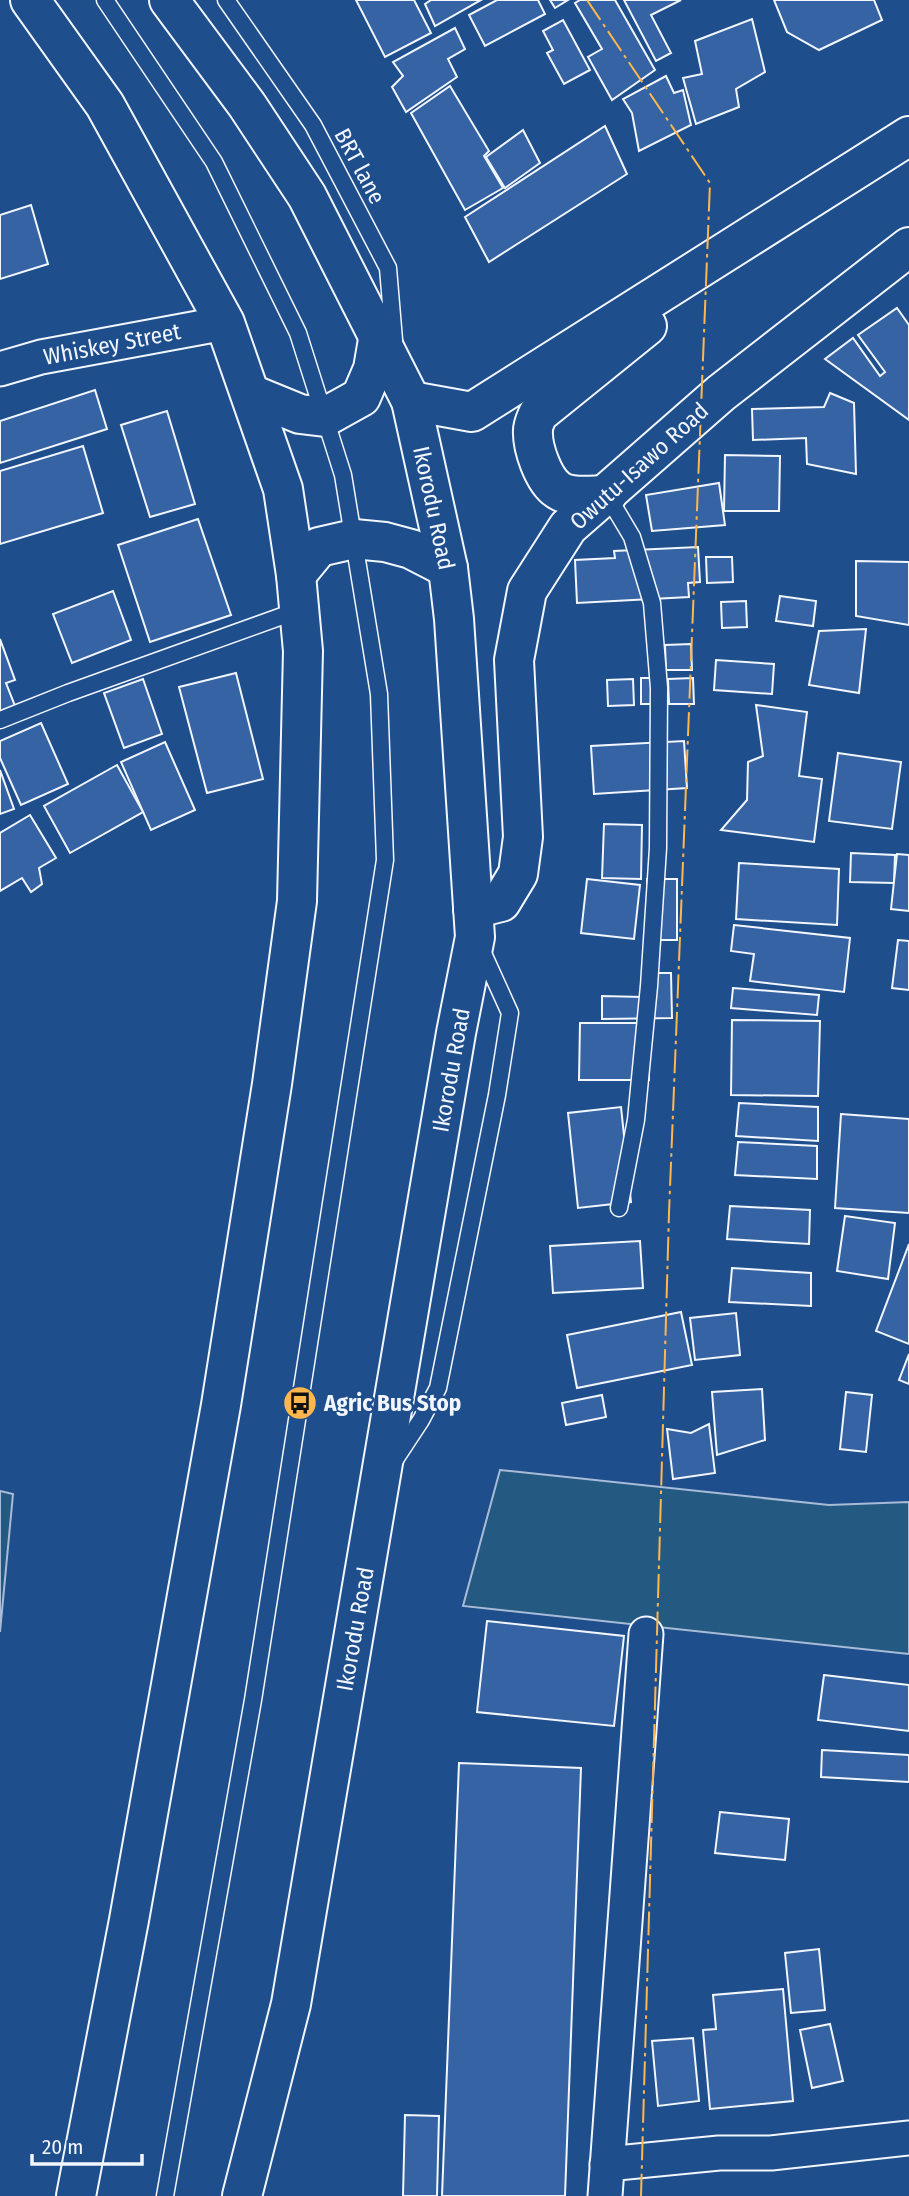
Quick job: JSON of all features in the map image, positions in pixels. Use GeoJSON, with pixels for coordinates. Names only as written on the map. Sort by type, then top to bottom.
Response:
{"type":"FeatureCollection","features":[{"type":"Feature","properties":{"kind":"main road"},"geometry":{"type":"LineString","coordinates":[[30,0],[105,105],[225,323],[283,489],[298,592],[303,651],[297,901],[272,1084],[221,1405],[132,1907],[76,2196]]}},
{"type":"Feature","properties":{"kind":"main road","name":"Ikorodu Road"},"geometry":{"type":"LineString","coordinates":[[169,0],[247,105],[307,197],[404,387],[447,568],[454,619],[474,923],[291,2004],[242,2196]]}},
{"type":"Feature","properties":{"kind":"main road"},"geometry":{"type":"LineString","coordinates":[[404,387],[472,412],[909,136]]}},
{"type":"Feature","properties":{"kind":"main road"},"geometry":{"type":"LineString","coordinates":[[607,495],[575,496],[557,490],[541,468],[535,447],[533,429],[538,414],[791,211]]}},
{"type":"Feature","properties":{"kind":"main road","name":"Owutu-Isawo Road"},"geometry":{"type":"LineString","coordinates":[[474,923],[501,902],[518,874],[523,837],[514,660],[527,591],[569,527],[721,393],[909,247]]}},
{"type":"Feature","properties":{"kind":"main road"},"geometry":{"type":"LineString","coordinates":[[251,394],[300,414],[325,417],[361,397],[373,369],[379,334]]}},
{"type":"Feature","properties":{"kind":"main road"},"geometry":{"type":"LineString","coordinates":[[298,592],[319,547],[354,539],[386,542],[411,549],[447,568]]}},
{"type":"Feature","properties":{"kind":"street","name":"Whiskey Street"},"geometry":{"type":"LineString","coordinates":[[0,369],[41,357],[225,323]]}},
{"type":"Feature","properties":{"kind":"street"},"geometry":{"type":"LineString","coordinates":[[646,1634],[606,2180],[719,2153],[771,2152],[909,2138]]}},
{"type":"Feature","properties":{"kind":"lane"},"geometry":{"type":"LineString","coordinates":[[104,0],[214,162],[298,333],[344,475],[379,694],[385,860],[253,1700],[165,2196]]}},
{"type":"Feature","properties":{"kind":"lane","name":"BRT lane"},"geometry":{"type":"LineString","coordinates":[[226,0],[313,125],[388,268],[404,387]]}},
{"type":"Feature","properties":{"kind":"lane"},"geometry":{"type":"LineString","coordinates":[[607,495],[632,537],[652,603],[659,688],[658,848],[649,986],[636,1120],[619,1208]]}},
{"type":"Feature","properties":{"kind":"lane"},"geometry":{"type":"LineString","coordinates":[[0,720],[81,689],[298,592]]}},
{"type":"Feature","properties":{"kind":"lane"},"geometry":{"type":"LineString","coordinates":[[379,1483],[421,1420],[438,1388],[497,1096],[510,1013],[474,923]]}},
{"type":"Feature","properties":{"kind":"shaded area"},"geometry":{"type":"Polygon","coordinates":[[[500,1470],[829,1505],[909,1502],[909,1654],[463,1606],[500,1470]]]}},
{"type":"Feature","properties":{"kind":"shaded area"},"geometry":{"type":"Polygon","coordinates":[[[0,1491],[13,1494],[0,1632],[0,1491]]]}},
{"type":"Feature","properties":{"kind":"building"},"geometry":{"type":"Polygon","coordinates":[[[356,0],[414,0],[431,33],[385,57],[356,0]]]}},
{"type":"Feature","properties":{"kind":"building"},"geometry":{"type":"Polygon","coordinates":[[[431,0],[481,0],[435,26],[425,4],[431,0]]]}},
{"type":"Feature","properties":{"kind":"building"},"geometry":{"type":"Polygon","coordinates":[[[497,0],[538,0],[545,14],[485,46],[469,15],[497,0]]]}},
{"type":"Feature","properties":{"kind":"building"},"geometry":{"type":"Polygon","coordinates":[[[550,0],[568,0],[555,8],[550,0]]]}},
{"type":"Feature","properties":{"kind":"building"},"geometry":{"type":"Polygon","coordinates":[[[580,0],[615,0],[655,70],[612,100],[588,57],[602,49],[575,3],[580,0]]]}},
{"type":"Feature","properties":{"kind":"building"},"geometry":{"type":"Polygon","coordinates":[[[624,0],[681,0],[651,15],[671,53],[656,61],[624,0]]]}},
{"type":"Feature","properties":{"kind":"building"},"geometry":{"type":"Polygon","coordinates":[[[774,0],[874,0],[882,20],[819,50],[787,32],[774,0]]]}},
{"type":"Feature","properties":{"kind":"building"},"geometry":{"type":"Polygon","coordinates":[[[752,19],[765,72],[736,89],[739,107],[696,124],[683,78],[702,74],[695,41],[752,19]]]}},
{"type":"Feature","properties":{"kind":"building"},"geometry":{"type":"Polygon","coordinates":[[[563,20],[590,70],[564,84],[547,53],[553,50],[543,31],[563,20]]]}},
{"type":"Feature","properties":{"kind":"building"},"geometry":{"type":"Polygon","coordinates":[[[455,28],[465,49],[448,59],[457,77],[406,112],[392,87],[403,76],[393,62],[455,28]]]}},
{"type":"Feature","properties":{"kind":"building"},"geometry":{"type":"Polygon","coordinates":[[[666,76],[674,93],[683,90],[691,125],[639,151],[632,113],[623,99],[666,76]]]}},
{"type":"Feature","properties":{"kind":"building"},"geometry":{"type":"Polygon","coordinates":[[[450,86],[489,151],[484,156],[503,188],[465,210],[411,113],[450,86]]]}},
{"type":"Feature","properties":{"kind":"building"},"geometry":{"type":"Polygon","coordinates":[[[605,126],[627,174],[489,262],[465,217],[605,126]]]}},
{"type":"Feature","properties":{"kind":"building"},"geometry":{"type":"Polygon","coordinates":[[[523,130],[540,163],[505,188],[486,157],[523,130]]]}},
{"type":"Feature","properties":{"kind":"building"},"geometry":{"type":"Polygon","coordinates":[[[31,205],[48,264],[0,279],[0,215],[31,205]]]}},
{"type":"Feature","properties":{"kind":"building"},"geometry":{"type":"Polygon","coordinates":[[[897,308],[909,325],[909,420],[825,359],[853,338],[880,376],[885,372],[858,335],[897,308]]]}},
{"type":"Feature","properties":{"kind":"building"},"geometry":{"type":"Polygon","coordinates":[[[95,390],[107,429],[0,463],[0,421],[95,390]]]}},
{"type":"Feature","properties":{"kind":"building"},"geometry":{"type":"Polygon","coordinates":[[[830,393],[854,403],[856,474],[807,464],[806,438],[753,440],[752,409],[824,407],[830,393]]]}},
{"type":"Feature","properties":{"kind":"building"},"geometry":{"type":"Polygon","coordinates":[[[167,411],[195,504],[150,517],[121,425],[167,411]]]}},
{"type":"Feature","properties":{"kind":"building"},"geometry":{"type":"Polygon","coordinates":[[[83,446],[103,513],[0,544],[0,471],[83,446]]]}},
{"type":"Feature","properties":{"kind":"building"},"geometry":{"type":"Polygon","coordinates":[[[725,455],[780,456],[779,511],[724,511],[725,455]]]}},
{"type":"Feature","properties":{"kind":"building"},"geometry":{"type":"Polygon","coordinates":[[[719,483],[725,525],[652,531],[646,495],[719,483]]]}},
{"type":"Feature","properties":{"kind":"building"},"geometry":{"type":"Polygon","coordinates":[[[198,519],[231,615],[150,642],[118,545],[198,519]]]}},
{"type":"Feature","properties":{"kind":"building"},"geometry":{"type":"Polygon","coordinates":[[[698,547],[700,582],[688,583],[689,597],[577,603],[575,560],[615,558],[614,551],[698,547]]]}},
{"type":"Feature","properties":{"kind":"building"},"geometry":{"type":"Polygon","coordinates":[[[706,557],[732,557],[733,582],[707,583],[706,557]]]}},
{"type":"Feature","properties":{"kind":"building"},"geometry":{"type":"Polygon","coordinates":[[[856,561],[909,562],[909,625],[856,616],[856,561]]]}},
{"type":"Feature","properties":{"kind":"building"},"geometry":{"type":"Polygon","coordinates":[[[113,591],[131,640],[72,663],[53,614],[113,591]]]}},
{"type":"Feature","properties":{"kind":"building"},"geometry":{"type":"Polygon","coordinates":[[[780,596],[816,601],[813,626],[776,621],[780,596]]]}},
{"type":"Feature","properties":{"kind":"building"},"geometry":{"type":"Polygon","coordinates":[[[746,601],[747,627],[722,628],[721,602],[746,601]]]}},
{"type":"Feature","properties":{"kind":"building"},"geometry":{"type":"Polygon","coordinates":[[[866,629],[859,693],[809,685],[819,631],[866,629]]]}},
{"type":"Feature","properties":{"kind":"building"},"geometry":{"type":"Polygon","coordinates":[[[0,639],[15,680],[6,683],[15,706],[0,712],[0,639]]]}},
{"type":"Feature","properties":{"kind":"building"},"geometry":{"type":"Polygon","coordinates":[[[691,644],[692,670],[666,670],[665,645],[691,644]]]}},
{"type":"Feature","properties":{"kind":"building"},"geometry":{"type":"Polygon","coordinates":[[[716,660],[774,664],[772,694],[714,690],[716,660]]]}},
{"type":"Feature","properties":{"kind":"building"},"geometry":{"type":"Polygon","coordinates":[[[236,673],[263,779],[207,793],[179,687],[236,673]]]}},
{"type":"Feature","properties":{"kind":"building"},"geometry":{"type":"Polygon","coordinates":[[[641,678],[666,678],[667,704],[641,704],[641,678]]]}},
{"type":"Feature","properties":{"kind":"building"},"geometry":{"type":"Polygon","coordinates":[[[693,678],[694,704],[669,704],[668,679],[693,678]]]}},
{"type":"Feature","properties":{"kind":"building"},"geometry":{"type":"Polygon","coordinates":[[[143,679],[162,734],[124,748],[104,693],[143,679]]]}},
{"type":"Feature","properties":{"kind":"building"},"geometry":{"type":"Polygon","coordinates":[[[633,679],[634,705],[608,706],[607,680],[633,679]]]}},
{"type":"Feature","properties":{"kind":"building"},"geometry":{"type":"Polygon","coordinates":[[[756,705],[807,712],[799,776],[822,779],[814,842],[721,830],[747,800],[748,762],[763,756],[756,705]]]}},
{"type":"Feature","properties":{"kind":"building"},"geometry":{"type":"Polygon","coordinates":[[[41,723],[68,784],[21,805],[0,758],[0,741],[41,723]]]}},
{"type":"Feature","properties":{"kind":"building"},"geometry":{"type":"Polygon","coordinates":[[[684,741],[687,788],[594,794],[591,746],[684,741]]]}},
{"type":"Feature","properties":{"kind":"building"},"geometry":{"type":"Polygon","coordinates":[[[165,742],[195,810],[151,830],[121,762],[165,742]]]}},
{"type":"Feature","properties":{"kind":"building"},"geometry":{"type":"Polygon","coordinates":[[[838,753],[901,762],[892,829],[829,821],[838,753]]]}},
{"type":"Feature","properties":{"kind":"building"},"geometry":{"type":"Polygon","coordinates":[[[117,765],[143,812],[70,853],[44,806],[117,765]]]}},
{"type":"Feature","properties":{"kind":"building"},"geometry":{"type":"Polygon","coordinates":[[[0,770],[14,809],[0,814],[0,770]]]}},
{"type":"Feature","properties":{"kind":"building"},"geometry":{"type":"Polygon","coordinates":[[[30,815],[56,858],[39,868],[42,884],[31,892],[22,878],[0,891],[0,833],[30,815]]]}},
{"type":"Feature","properties":{"kind":"building"},"geometry":{"type":"Polygon","coordinates":[[[604,824],[642,825],[641,879],[602,878],[604,824]]]}},
{"type":"Feature","properties":{"kind":"building"},"geometry":{"type":"Polygon","coordinates":[[[851,853],[895,855],[894,883],[850,882],[851,853]]]}},
{"type":"Feature","properties":{"kind":"building"},"geometry":{"type":"Polygon","coordinates":[[[897,854],[909,855],[909,911],[891,909],[897,854]]]}},
{"type":"Feature","properties":{"kind":"building"},"geometry":{"type":"Polygon","coordinates":[[[739,863],[839,869],[837,925],[736,919],[739,863]]]}},
{"type":"Feature","properties":{"kind":"building"},"geometry":{"type":"Polygon","coordinates":[[[587,879],[640,885],[634,939],[581,933],[587,879]]]}},
{"type":"Feature","properties":{"kind":"building"},"geometry":{"type":"Polygon","coordinates":[[[647,879],[677,879],[677,940],[648,940],[647,879]]]}},
{"type":"Feature","properties":{"kind":"building"},"geometry":{"type":"Polygon","coordinates":[[[734,925],[850,938],[844,992],[750,981],[754,954],[731,951],[734,925]]]}},
{"type":"Feature","properties":{"kind":"building"},"geometry":{"type":"Polygon","coordinates":[[[898,940],[909,941],[909,990],[892,988],[898,940]]]}},
{"type":"Feature","properties":{"kind":"building"},"geometry":{"type":"Polygon","coordinates":[[[643,973],[671,973],[672,1018],[602,1019],[602,996],[643,997],[643,973]]]}},
{"type":"Feature","properties":{"kind":"building"},"geometry":{"type":"Polygon","coordinates":[[[733,988],[819,995],[817,1015],[731,1008],[733,988]]]}},
{"type":"Feature","properties":{"kind":"building"},"geometry":{"type":"Polygon","coordinates":[[[732,1020],[820,1021],[818,1096],[731,1095],[732,1020]]]}},
{"type":"Feature","properties":{"kind":"building"},"geometry":{"type":"Polygon","coordinates":[[[580,1023],[649,1023],[649,1080],[579,1080],[580,1023]]]}},
{"type":"Feature","properties":{"kind":"building"},"geometry":{"type":"Polygon","coordinates":[[[739,1103],[818,1107],[818,1141],[736,1136],[739,1103]]]}},
{"type":"Feature","properties":{"kind":"building"},"geometry":{"type":"Polygon","coordinates":[[[621,1107],[631,1202],[578,1208],[568,1113],[621,1107]]]}},
{"type":"Feature","properties":{"kind":"building"},"geometry":{"type":"Polygon","coordinates":[[[841,1114],[909,1119],[909,1213],[835,1208],[841,1114]]]}},
{"type":"Feature","properties":{"kind":"building"},"geometry":{"type":"Polygon","coordinates":[[[738,1142],[817,1146],[817,1179],[735,1175],[738,1142]]]}},
{"type":"Feature","properties":{"kind":"building"},"geometry":{"type":"Polygon","coordinates":[[[730,1206],[810,1210],[809,1244],[727,1239],[730,1206]]]}},
{"type":"Feature","properties":{"kind":"building"},"geometry":{"type":"Polygon","coordinates":[[[845,1216],[895,1223],[888,1279],[837,1271],[845,1216]]]}},
{"type":"Feature","properties":{"kind":"building"},"geometry":{"type":"Polygon","coordinates":[[[640,1241],[643,1288],[553,1293],[550,1246],[640,1241]]]}},
{"type":"Feature","properties":{"kind":"building"},"geometry":{"type":"Polygon","coordinates":[[[909,1244],[909,1344],[876,1331],[909,1244]]]}},
{"type":"Feature","properties":{"kind":"building"},"geometry":{"type":"Polygon","coordinates":[[[732,1268],[811,1273],[811,1306],[729,1302],[732,1268]]]}},
{"type":"Feature","properties":{"kind":"building"},"geometry":{"type":"Polygon","coordinates":[[[681,1312],[692,1365],[577,1388],[567,1335],[681,1312]]]}},
{"type":"Feature","properties":{"kind":"building"},"geometry":{"type":"Polygon","coordinates":[[[736,1313],[740,1355],[695,1360],[690,1318],[736,1313]]]}},
{"type":"Feature","properties":{"kind":"building"},"geometry":{"type":"Polygon","coordinates":[[[909,1354],[909,1384],[899,1380],[909,1354]]]}},
{"type":"Feature","properties":{"kind":"building"},"geometry":{"type":"Polygon","coordinates":[[[762,1389],[765,1440],[717,1455],[712,1392],[762,1389]]]}},
{"type":"Feature","properties":{"kind":"building"},"geometry":{"type":"Polygon","coordinates":[[[846,1392],[872,1395],[866,1452],[840,1449],[846,1392]]]}},
{"type":"Feature","properties":{"kind":"building"},"geometry":{"type":"Polygon","coordinates":[[[602,1395],[606,1417],[566,1425],[562,1403],[602,1395]]]}},
{"type":"Feature","properties":{"kind":"building"},"geometry":{"type":"Polygon","coordinates":[[[709,1424],[715,1473],[673,1479],[667,1429],[691,1433],[709,1424]]]}},
{"type":"Feature","properties":{"kind":"building"},"geometry":{"type":"Polygon","coordinates":[[[487,1621],[624,1636],[614,1726],[477,1712],[487,1621]]]}},
{"type":"Feature","properties":{"kind":"building"},"geometry":{"type":"Polygon","coordinates":[[[824,1675],[909,1685],[909,1731],[818,1720],[824,1675]]]}},
{"type":"Feature","properties":{"kind":"building"},"geometry":{"type":"Polygon","coordinates":[[[822,1750],[909,1755],[909,1782],[821,1777],[822,1750]]]}},
{"type":"Feature","properties":{"kind":"building"},"geometry":{"type":"Polygon","coordinates":[[[459,1763],[581,1768],[565,2196],[442,2196],[459,1763]]]}},
{"type":"Feature","properties":{"kind":"building"},"geometry":{"type":"Polygon","coordinates":[[[720,1812],[789,1819],[785,1860],[715,1853],[720,1812]]]}},
{"type":"Feature","properties":{"kind":"building"},"geometry":{"type":"Polygon","coordinates":[[[819,1949],[825,2010],[791,2013],[785,1953],[819,1949]]]}},
{"type":"Feature","properties":{"kind":"building"},"geometry":{"type":"Polygon","coordinates":[[[783,1989],[793,2101],[710,2109],[703,2030],[716,2029],[713,1995],[783,1989]]]}},
{"type":"Feature","properties":{"kind":"building"},"geometry":{"type":"Polygon","coordinates":[[[830,2024],[843,2081],[812,2088],[800,2030],[830,2024]]]}},
{"type":"Feature","properties":{"kind":"building"},"geometry":{"type":"Polygon","coordinates":[[[693,2038],[699,2101],[658,2106],[652,2041],[693,2038]]]}},
{"type":"Feature","properties":{"kind":"building"},"geometry":{"type":"Polygon","coordinates":[[[405,2115],[439,2116],[437,2196],[403,2196],[405,2115]]]}},
{"type":"Feature","properties":{"kind":"power"},"geometry":{"type":"LineString","coordinates":[[587,0],[710,183],[669,1213],[641,2196]]}},
{"type":"Feature","properties":{"kind":"place","name":"Agric Bus Stop"},"geometry":{"type":"Point","coordinates":[300,1403]}}]}
